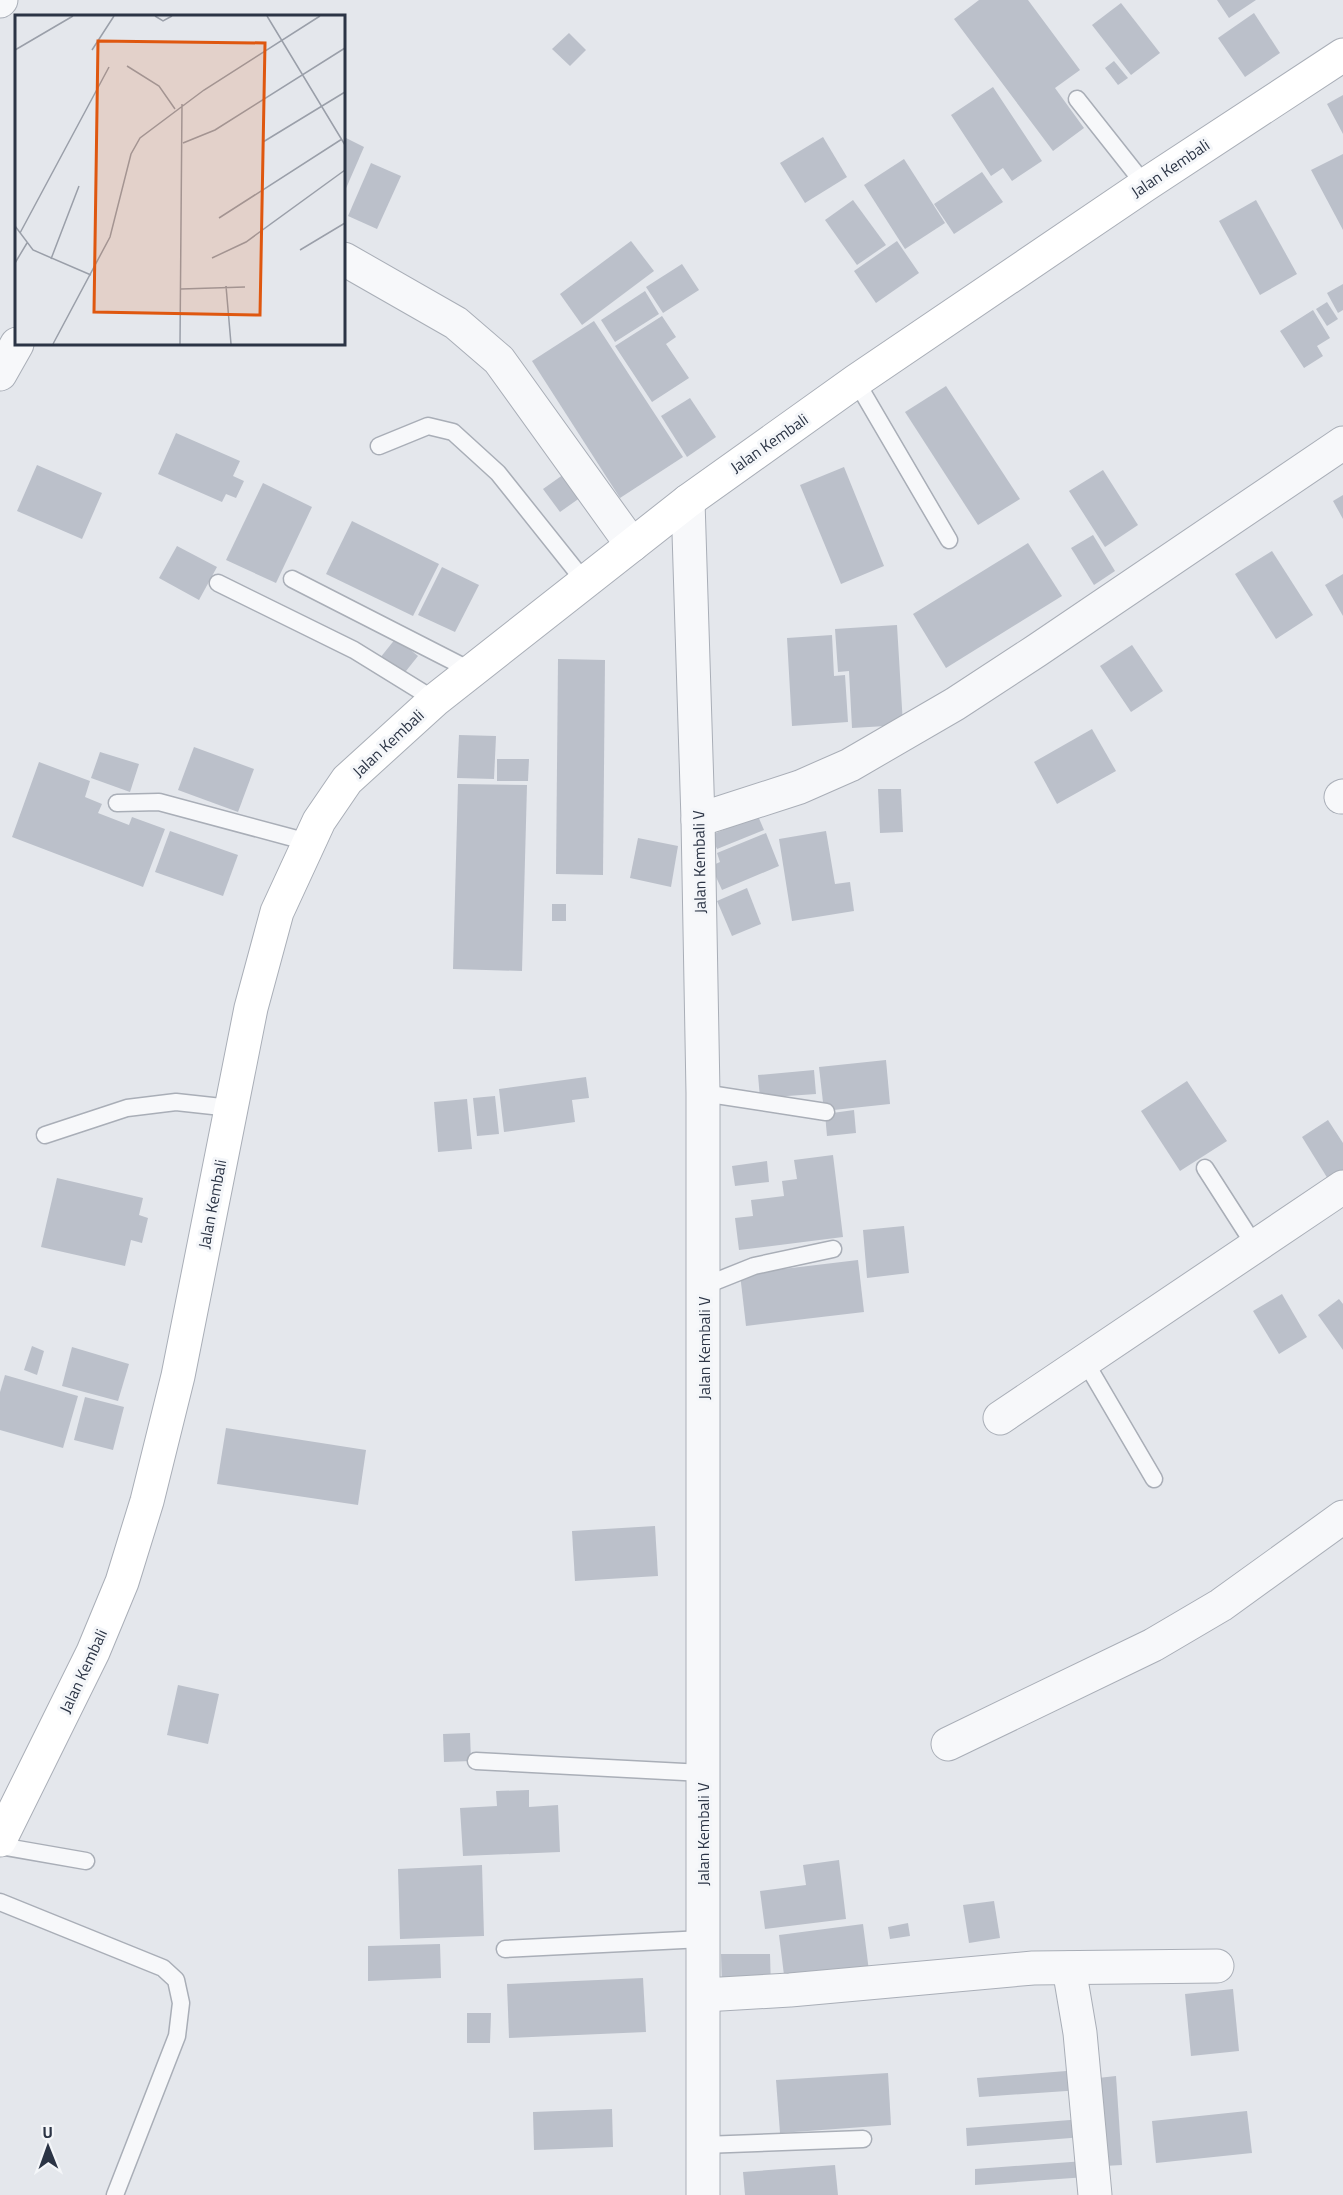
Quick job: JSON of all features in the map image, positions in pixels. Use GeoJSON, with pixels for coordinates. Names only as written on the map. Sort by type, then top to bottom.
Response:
{"type":"FeatureCollection","features":[{"type":"Feature","properties":{"kind":"street","name":"Jalan Kembali"},"geometry":{"type":"LineString","coordinates":[[0,1840],[93,1652],[122,1582],[147,1501],[178,1376],[251,1008],[277,912],[319,821],[348,780],[435,700],[688,501],[856,381],[1144,185],[1343,55]]}},
{"type":"Feature","properties":{"kind":"street"},"geometry":{"type":"LineString","coordinates":[[345,260],[456,323],[499,360],[632,545]]}},
{"type":"Feature","properties":{"kind":"street"},"geometry":{"type":"LineString","coordinates":[[0,374],[16,345]]}},
{"type":"Feature","properties":{"kind":"street"},"geometry":{"type":"LineString","coordinates":[[698,820],[800,786],[869,754],[955,704],[1343,443]]}},
{"type":"Feature","properties":{"kind":"street","name":"Jalan Kembali V"},"geometry":{"type":"LineString","coordinates":[[688,501],[698,820],[703,1093],[703,2195]]}},
{"type":"Feature","properties":{"kind":"street"},"geometry":{"type":"LineString","coordinates":[[1000,1418],[1086,1363],[1343,1187]]}},
{"type":"Feature","properties":{"kind":"street"},"geometry":{"type":"LineString","coordinates":[[948,1744],[1153,1645],[1221,1605],[1343,1517]]}},
{"type":"Feature","properties":{"kind":"street"},"geometry":{"type":"LineString","coordinates":[[704,1995],[790,1990],[948,1974],[1069,1968],[1217,1966]]}},
{"type":"Feature","properties":{"kind":"street"},"geometry":{"type":"LineString","coordinates":[[1069,1968],[1080,2033],[1095,2195]]}},
{"type":"Feature","properties":{"kind":"lane"},"geometry":{"type":"LineString","coordinates":[[1077,99],[1144,185]]}},
{"type":"Feature","properties":{"kind":"lane"},"geometry":{"type":"LineString","coordinates":[[856,381],[949,540]]}},
{"type":"Feature","properties":{"kind":"lane"},"geometry":{"type":"LineString","coordinates":[[379,446],[428,426],[453,432],[498,474],[585,582]]}},
{"type":"Feature","properties":{"kind":"lane"},"geometry":{"type":"LineString","coordinates":[[292,579],[472,671]]}},
{"type":"Feature","properties":{"kind":"lane"},"geometry":{"type":"LineString","coordinates":[[218,583],[354,651],[435,700]]}},
{"type":"Feature","properties":{"kind":"lane"},"geometry":{"type":"LineString","coordinates":[[117,803],[159,802],[308,842]]}},
{"type":"Feature","properties":{"kind":"lane"},"geometry":{"type":"LineString","coordinates":[[703,1093],[826,1112]]}},
{"type":"Feature","properties":{"kind":"lane"},"geometry":{"type":"LineString","coordinates":[[45,1135],[127,1108],[176,1102],[231,1108]]}},
{"type":"Feature","properties":{"kind":"lane"},"geometry":{"type":"LineString","coordinates":[[1205,1168],[1255,1246]]}},
{"type":"Feature","properties":{"kind":"lane"},"geometry":{"type":"LineString","coordinates":[[704,1286],[754,1266],[833,1249]]}},
{"type":"Feature","properties":{"kind":"lane"},"geometry":{"type":"LineString","coordinates":[[1086,1363],[1154,1479]]}},
{"type":"Feature","properties":{"kind":"lane"},"geometry":{"type":"LineString","coordinates":[[476,1761],[703,1773]]}},
{"type":"Feature","properties":{"kind":"lane"},"geometry":{"type":"LineString","coordinates":[[0,1846],[86,1861]]}},
{"type":"Feature","properties":{"kind":"lane"},"geometry":{"type":"LineString","coordinates":[[0,1902],[162,1968],[176,1980],[181,2003],[177,2036],[115,2195]]}},
{"type":"Feature","properties":{"kind":"lane"},"geometry":{"type":"LineString","coordinates":[[505,1949],[703,1939]]}},
{"type":"Feature","properties":{"kind":"lane"},"geometry":{"type":"LineString","coordinates":[[703,2145],[863,2139]]}},
{"type":"Feature","properties":{"kind":"building"},"geometry":{"type":"Polygon","coordinates":[[[979,0],[1028,0],[1080,70],[1055,88],[1084,128],[1053,151],[954,19],[979,0]]]}},
{"type":"Feature","properties":{"kind":"building"},"geometry":{"type":"Polygon","coordinates":[[[1217,0],[1256,0],[1229,18],[1217,0]]]}},
{"type":"Feature","properties":{"kind":"building"},"geometry":{"type":"Polygon","coordinates":[[[1121,3],[1160,53],[1131,75],[1092,25],[1121,3]]]}},
{"type":"Feature","properties":{"kind":"building"},"geometry":{"type":"Polygon","coordinates":[[[1254,13],[1280,53],[1245,77],[1218,38],[1254,13]]]}},
{"type":"Feature","properties":{"kind":"building"},"geometry":{"type":"Polygon","coordinates":[[[569,33],[586,50],[570,66],[552,49],[569,33]]]}},
{"type":"Feature","properties":{"kind":"building"},"geometry":{"type":"Polygon","coordinates":[[[1114,61],[1128,78],[1118,85],[1105,68],[1114,61]]]}},
{"type":"Feature","properties":{"kind":"building"},"geometry":{"type":"Polygon","coordinates":[[[993,87],[1042,161],[1012,181],[1003,168],[991,176],[951,115],[993,87]]]}},
{"type":"Feature","properties":{"kind":"building"},"geometry":{"type":"Polygon","coordinates":[[[1343,95],[1343,134],[1327,104],[1343,95]]]}},
{"type":"Feature","properties":{"kind":"building"},"geometry":{"type":"Polygon","coordinates":[[[823,137],[847,177],[805,203],[780,163],[823,137]]]}},
{"type":"Feature","properties":{"kind":"building"},"geometry":{"type":"Polygon","coordinates":[[[345,138],[364,147],[345,191],[345,138]]]}},
{"type":"Feature","properties":{"kind":"building"},"geometry":{"type":"Polygon","coordinates":[[[1343,154],[1343,230],[1311,170],[1343,154]]]}},
{"type":"Feature","properties":{"kind":"building"},"geometry":{"type":"Polygon","coordinates":[[[904,159],[945,223],[905,249],[864,185],[904,159]]]}},
{"type":"Feature","properties":{"kind":"building"},"geometry":{"type":"Polygon","coordinates":[[[371,163],[401,176],[377,229],[348,216],[371,163]]]}},
{"type":"Feature","properties":{"kind":"building"},"geometry":{"type":"Polygon","coordinates":[[[982,172],[1003,202],[954,234],[934,204],[982,172]]]}},
{"type":"Feature","properties":{"kind":"building"},"geometry":{"type":"Polygon","coordinates":[[[853,200],[886,245],[857,265],[825,220],[853,200]]]}},
{"type":"Feature","properties":{"kind":"building"},"geometry":{"type":"Polygon","coordinates":[[[1256,200],[1297,274],[1260,295],[1219,221],[1256,200]]]}},
{"type":"Feature","properties":{"kind":"building"},"geometry":{"type":"Polygon","coordinates":[[[631,241],[654,271],[582,325],[560,294],[631,241]]]}},
{"type":"Feature","properties":{"kind":"building"},"geometry":{"type":"Polygon","coordinates":[[[897,241],[919,273],[876,303],[854,271],[897,241]]]}},
{"type":"Feature","properties":{"kind":"building"},"geometry":{"type":"Polygon","coordinates":[[[682,264],[699,290],[663,313],[646,287],[682,264]]]}},
{"type":"Feature","properties":{"kind":"building"},"geometry":{"type":"Polygon","coordinates":[[[1343,284],[1343,310],[1338,313],[1327,293],[1343,284]]]}},
{"type":"Feature","properties":{"kind":"building"},"geometry":{"type":"Polygon","coordinates":[[[645,291],[659,314],[615,342],[601,320],[645,291]]]}},
{"type":"Feature","properties":{"kind":"building"},"geometry":{"type":"Polygon","coordinates":[[[1327,302],[1338,319],[1327,326],[1316,309],[1327,302]]]}},
{"type":"Feature","properties":{"kind":"building"},"geometry":{"type":"Polygon","coordinates":[[[1313,310],[1330,338],[1317,346],[1323,356],[1304,368],[1280,331],[1313,310]]]}},
{"type":"Feature","properties":{"kind":"building"},"geometry":{"type":"Polygon","coordinates":[[[662,316],[676,337],[666,344],[689,378],[652,402],[615,346],[662,316]]]}},
{"type":"Feature","properties":{"kind":"building"},"geometry":{"type":"Polygon","coordinates":[[[594,321],[683,457],[620,498],[532,361],[594,321]]]}},
{"type":"Feature","properties":{"kind":"building"},"geometry":{"type":"Polygon","coordinates":[[[946,386],[1020,499],[978,525],[905,412],[946,386]]]}},
{"type":"Feature","properties":{"kind":"building"},"geometry":{"type":"Polygon","coordinates":[[[690,398],[716,437],[687,457],[661,416],[690,398]]]}},
{"type":"Feature","properties":{"kind":"building"},"geometry":{"type":"Polygon","coordinates":[[[176,433],[240,461],[233,476],[244,481],[236,498],[226,494],[222,502],[158,474],[176,433]]]}},
{"type":"Feature","properties":{"kind":"building"},"geometry":{"type":"Polygon","coordinates":[[[37,465],[102,493],[82,539],[17,511],[37,465]]]}},
{"type":"Feature","properties":{"kind":"building"},"geometry":{"type":"Polygon","coordinates":[[[844,467],[884,566],[841,584],[800,485],[844,467]]]}},
{"type":"Feature","properties":{"kind":"building"},"geometry":{"type":"Polygon","coordinates":[[[1103,470],[1138,525],[1105,547],[1069,491],[1103,470]]]}},
{"type":"Feature","properties":{"kind":"building"},"geometry":{"type":"Polygon","coordinates":[[[567,472],[584,495],[560,512],[543,489],[567,472]]]}},
{"type":"Feature","properties":{"kind":"building"},"geometry":{"type":"Polygon","coordinates":[[[263,483],[312,507],[276,583],[226,560],[263,483]]]}},
{"type":"Feature","properties":{"kind":"building"},"geometry":{"type":"Polygon","coordinates":[[[1343,495],[1343,519],[1333,501],[1343,495]]]}},
{"type":"Feature","properties":{"kind":"building"},"geometry":{"type":"Polygon","coordinates":[[[352,521],[439,564],[413,616],[326,574],[352,521]]]}},
{"type":"Feature","properties":{"kind":"building"},"geometry":{"type":"Polygon","coordinates":[[[1093,535],[1115,571],[1094,585],[1071,548],[1093,535]]]}},
{"type":"Feature","properties":{"kind":"building"},"geometry":{"type":"Polygon","coordinates":[[[1028,543],[1062,596],[946,668],[913,614],[1028,543]]]}},
{"type":"Feature","properties":{"kind":"building"},"geometry":{"type":"Polygon","coordinates":[[[177,546],[217,567],[199,600],[159,578],[177,546]]]}},
{"type":"Feature","properties":{"kind":"building"},"geometry":{"type":"Polygon","coordinates":[[[1272,551],[1313,615],[1276,639],[1235,574],[1272,551]]]}},
{"type":"Feature","properties":{"kind":"building"},"geometry":{"type":"Polygon","coordinates":[[[442,567],[479,585],[455,632],[418,615],[442,567]]]}},
{"type":"Feature","properties":{"kind":"building"},"geometry":{"type":"Polygon","coordinates":[[[1343,574],[1343,616],[1325,585],[1343,574]]]}},
{"type":"Feature","properties":{"kind":"building"},"geometry":{"type":"Polygon","coordinates":[[[897,625],[903,725],[852,728],[849,671],[838,672],[835,629],[897,625]]]}},
{"type":"Feature","properties":{"kind":"building"},"geometry":{"type":"Polygon","coordinates":[[[832,635],[834,676],[845,675],[848,722],[792,726],[787,638],[832,635]]]}},
{"type":"Feature","properties":{"kind":"building"},"geometry":{"type":"Polygon","coordinates":[[[396,638],[418,656],[402,676],[380,658],[396,638]]]}},
{"type":"Feature","properties":{"kind":"building"},"geometry":{"type":"Polygon","coordinates":[[[1132,645],[1163,691],[1131,712],[1100,666],[1132,645]]]}},
{"type":"Feature","properties":{"kind":"building"},"geometry":{"type":"Polygon","coordinates":[[[558,659],[605,660],[603,875],[556,874],[558,659]]]}},
{"type":"Feature","properties":{"kind":"building"},"geometry":{"type":"Polygon","coordinates":[[[1092,729],[1116,771],[1057,804],[1034,762],[1092,729]]]}},
{"type":"Feature","properties":{"kind":"building"},"geometry":{"type":"Polygon","coordinates":[[[459,735],[496,736],[494,779],[457,778],[459,735]]]}},
{"type":"Feature","properties":{"kind":"building"},"geometry":{"type":"Polygon","coordinates":[[[194,747],[254,769],[238,812],[178,790],[194,747]]]}},
{"type":"Feature","properties":{"kind":"building"},"geometry":{"type":"Polygon","coordinates":[[[100,752],[139,764],[130,792],[91,778],[100,752]]]}},
{"type":"Feature","properties":{"kind":"building"},"geometry":{"type":"Polygon","coordinates":[[[497,759],[529,759],[528,781],[497,781],[497,759]]]}},
{"type":"Feature","properties":{"kind":"building"},"geometry":{"type":"Polygon","coordinates":[[[39,762],[90,781],[85,797],[102,804],[98,813],[129,825],[132,817],[165,829],[143,887],[12,837],[39,762]]]}},
{"type":"Feature","properties":{"kind":"building"},"geometry":{"type":"Polygon","coordinates":[[[458,784],[527,785],[522,971],[453,969],[458,784]]]}},
{"type":"Feature","properties":{"kind":"building"},"geometry":{"type":"Polygon","coordinates":[[[878,789],[901,789],[903,832],[880,833],[878,789]]]}},
{"type":"Feature","properties":{"kind":"building"},"geometry":{"type":"Polygon","coordinates":[[[758,816],[764,830],[717,849],[711,835],[758,816]]]}},
{"type":"Feature","properties":{"kind":"building"},"geometry":{"type":"Polygon","coordinates":[[[170,831],[238,855],[223,896],[155,872],[170,831]]]}},
{"type":"Feature","properties":{"kind":"building"},"geometry":{"type":"Polygon","coordinates":[[[826,831],[835,884],[850,882],[854,911],[792,921],[779,839],[826,831]]]}},
{"type":"Feature","properties":{"kind":"building"},"geometry":{"type":"Polygon","coordinates":[[[766,833],[779,866],[722,890],[711,866],[720,862],[717,853],[766,833]]]}},
{"type":"Feature","properties":{"kind":"building"},"geometry":{"type":"Polygon","coordinates":[[[638,838],[678,846],[671,887],[630,878],[638,838]]]}},
{"type":"Feature","properties":{"kind":"building"},"geometry":{"type":"Polygon","coordinates":[[[747,888],[761,924],[732,936],[717,901],[747,888]]]}},
{"type":"Feature","properties":{"kind":"building"},"geometry":{"type":"Polygon","coordinates":[[[552,904],[566,904],[566,921],[552,921],[552,904]]]}},
{"type":"Feature","properties":{"kind":"building"},"geometry":{"type":"Polygon","coordinates":[[[886,1060],[890,1104],[824,1111],[819,1067],[886,1060]]]}},
{"type":"Feature","properties":{"kind":"building"},"geometry":{"type":"Polygon","coordinates":[[[814,1070],[816,1094],[760,1098],[758,1075],[814,1070]]]}},
{"type":"Feature","properties":{"kind":"building"},"geometry":{"type":"Polygon","coordinates":[[[586,1077],[589,1098],[572,1100],[575,1122],[504,1132],[499,1089],[586,1077]]]}},
{"type":"Feature","properties":{"kind":"building"},"geometry":{"type":"Polygon","coordinates":[[[1187,1081],[1227,1141],[1180,1171],[1141,1111],[1187,1081]]]}},
{"type":"Feature","properties":{"kind":"building"},"geometry":{"type":"Polygon","coordinates":[[[495,1096],[499,1134],[477,1136],[473,1098],[495,1096]]]}},
{"type":"Feature","properties":{"kind":"building"},"geometry":{"type":"Polygon","coordinates":[[[467,1099],[472,1149],[438,1152],[434,1102],[467,1099]]]}},
{"type":"Feature","properties":{"kind":"building"},"geometry":{"type":"Polygon","coordinates":[[[854,1110],[856,1133],[827,1136],[825,1114],[854,1110]]]}},
{"type":"Feature","properties":{"kind":"building"},"geometry":{"type":"Polygon","coordinates":[[[1328,1120],[1343,1143],[1343,1170],[1328,1179],[1302,1137],[1328,1120]]]}},
{"type":"Feature","properties":{"kind":"building"},"geometry":{"type":"Polygon","coordinates":[[[833,1155],[843,1237],[739,1250],[735,1218],[753,1216],[751,1200],[784,1196],[782,1181],[797,1179],[794,1160],[833,1155]]]}},
{"type":"Feature","properties":{"kind":"building"},"geometry":{"type":"Polygon","coordinates":[[[767,1161],[769,1182],[735,1186],[732,1166],[767,1161]]]}},
{"type":"Feature","properties":{"kind":"building"},"geometry":{"type":"Polygon","coordinates":[[[57,1178],[143,1198],[139,1215],[148,1218],[142,1243],[131,1240],[125,1266],[41,1247],[57,1178]]]}},
{"type":"Feature","properties":{"kind":"building"},"geometry":{"type":"Polygon","coordinates":[[[904,1226],[909,1273],[867,1278],[863,1230],[904,1226]]]}},
{"type":"Feature","properties":{"kind":"building"},"geometry":{"type":"Polygon","coordinates":[[[858,1260],[864,1312],[746,1326],[740,1274],[858,1260]]]}},
{"type":"Feature","properties":{"kind":"building"},"geometry":{"type":"Polygon","coordinates":[[[1282,1294],[1307,1337],[1279,1354],[1253,1311],[1282,1294]]]}},
{"type":"Feature","properties":{"kind":"building"},"geometry":{"type":"Polygon","coordinates":[[[1339,1299],[1343,1304],[1343,1350],[1318,1315],[1339,1299]]]}},
{"type":"Feature","properties":{"kind":"building"},"geometry":{"type":"Polygon","coordinates":[[[32,1346],[44,1351],[37,1375],[24,1370],[32,1346]]]}},
{"type":"Feature","properties":{"kind":"building"},"geometry":{"type":"Polygon","coordinates":[[[72,1347],[129,1364],[118,1401],[62,1386],[72,1347]]]}},
{"type":"Feature","properties":{"kind":"building"},"geometry":{"type":"Polygon","coordinates":[[[5,1375],[78,1396],[63,1448],[0,1430],[0,1392],[5,1375]]]}},
{"type":"Feature","properties":{"kind":"building"},"geometry":{"type":"Polygon","coordinates":[[[85,1397],[124,1407],[113,1450],[74,1440],[85,1397]]]}},
{"type":"Feature","properties":{"kind":"building"},"geometry":{"type":"Polygon","coordinates":[[[226,1428],[366,1450],[358,1505],[217,1484],[226,1428]]]}},
{"type":"Feature","properties":{"kind":"building"},"geometry":{"type":"Polygon","coordinates":[[[655,1526],[658,1576],[575,1581],[572,1531],[655,1526]]]}},
{"type":"Feature","properties":{"kind":"building"},"geometry":{"type":"Polygon","coordinates":[[[178,1685],[219,1694],[208,1744],[167,1735],[178,1685]]]}},
{"type":"Feature","properties":{"kind":"building"},"geometry":{"type":"Polygon","coordinates":[[[470,1733],[471,1761],[444,1762],[443,1734],[470,1733]]]}},
{"type":"Feature","properties":{"kind":"building"},"geometry":{"type":"Polygon","coordinates":[[[529,1790],[529,1807],[558,1805],[560,1852],[463,1856],[460,1808],[497,1806],[496,1791],[529,1790]]]}},
{"type":"Feature","properties":{"kind":"building"},"geometry":{"type":"Polygon","coordinates":[[[839,1860],[846,1919],[765,1929],[760,1891],[806,1885],[803,1865],[839,1860]]]}},
{"type":"Feature","properties":{"kind":"building"},"geometry":{"type":"Polygon","coordinates":[[[482,1865],[484,1936],[400,1939],[398,1869],[482,1865]]]}},
{"type":"Feature","properties":{"kind":"building"},"geometry":{"type":"Polygon","coordinates":[[[994,1901],[1000,1938],[969,1943],[963,1905],[994,1901]]]}},
{"type":"Feature","properties":{"kind":"building"},"geometry":{"type":"Polygon","coordinates":[[[908,1923],[910,1936],[890,1939],[888,1927],[908,1923]]]}},
{"type":"Feature","properties":{"kind":"building"},"geometry":{"type":"Polygon","coordinates":[[[863,1924],[870,1979],[824,1985],[822,1970],[784,1975],[779,1935],[863,1924]]]}},
{"type":"Feature","properties":{"kind":"building"},"geometry":{"type":"Polygon","coordinates":[[[440,1944],[441,1978],[368,1981],[368,1946],[440,1944]]]}},
{"type":"Feature","properties":{"kind":"building"},"geometry":{"type":"Polygon","coordinates":[[[721,1954],[770,1954],[771,1989],[722,1989],[721,1954]]]}},
{"type":"Feature","properties":{"kind":"building"},"geometry":{"type":"Polygon","coordinates":[[[643,1978],[646,2032],[509,2038],[507,1984],[643,1978]]]}},
{"type":"Feature","properties":{"kind":"building"},"geometry":{"type":"Polygon","coordinates":[[[1233,1989],[1239,2051],[1191,2056],[1185,1994],[1233,1989]]]}},
{"type":"Feature","properties":{"kind":"building"},"geometry":{"type":"Polygon","coordinates":[[[467,2013],[491,2013],[490,2043],[467,2043],[467,2013]]]}},
{"type":"Feature","properties":{"kind":"building"},"geometry":{"type":"Polygon","coordinates":[[[1079,2070],[1081,2090],[979,2097],[977,2078],[1079,2070]]]}},
{"type":"Feature","properties":{"kind":"building"},"geometry":{"type":"Polygon","coordinates":[[[888,2073],[891,2125],[780,2133],[776,2080],[888,2073]]]}},
{"type":"Feature","properties":{"kind":"building"},"geometry":{"type":"Polygon","coordinates":[[[1116,2076],[1122,2165],[1104,2166],[1098,2078],[1116,2076]]]}},
{"type":"Feature","properties":{"kind":"building"},"geometry":{"type":"Polygon","coordinates":[[[612,2109],[613,2147],[534,2150],[533,2112],[612,2109]]]}},
{"type":"Feature","properties":{"kind":"building"},"geometry":{"type":"Polygon","coordinates":[[[1247,2111],[1252,2153],[1156,2163],[1152,2121],[1247,2111]]]}},
{"type":"Feature","properties":{"kind":"building"},"geometry":{"type":"Polygon","coordinates":[[[1083,2119],[1084,2137],[967,2146],[966,2128],[1083,2119]]]}},
{"type":"Feature","properties":{"kind":"building"},"geometry":{"type":"Polygon","coordinates":[[[1085,2161],[1087,2177],[975,2185],[975,2169],[1085,2161]]]}},
{"type":"Feature","properties":{"kind":"building"},"geometry":{"type":"Polygon","coordinates":[[[835,2165],[838,2195],[745,2195],[743,2172],[835,2165]]]}}]}
